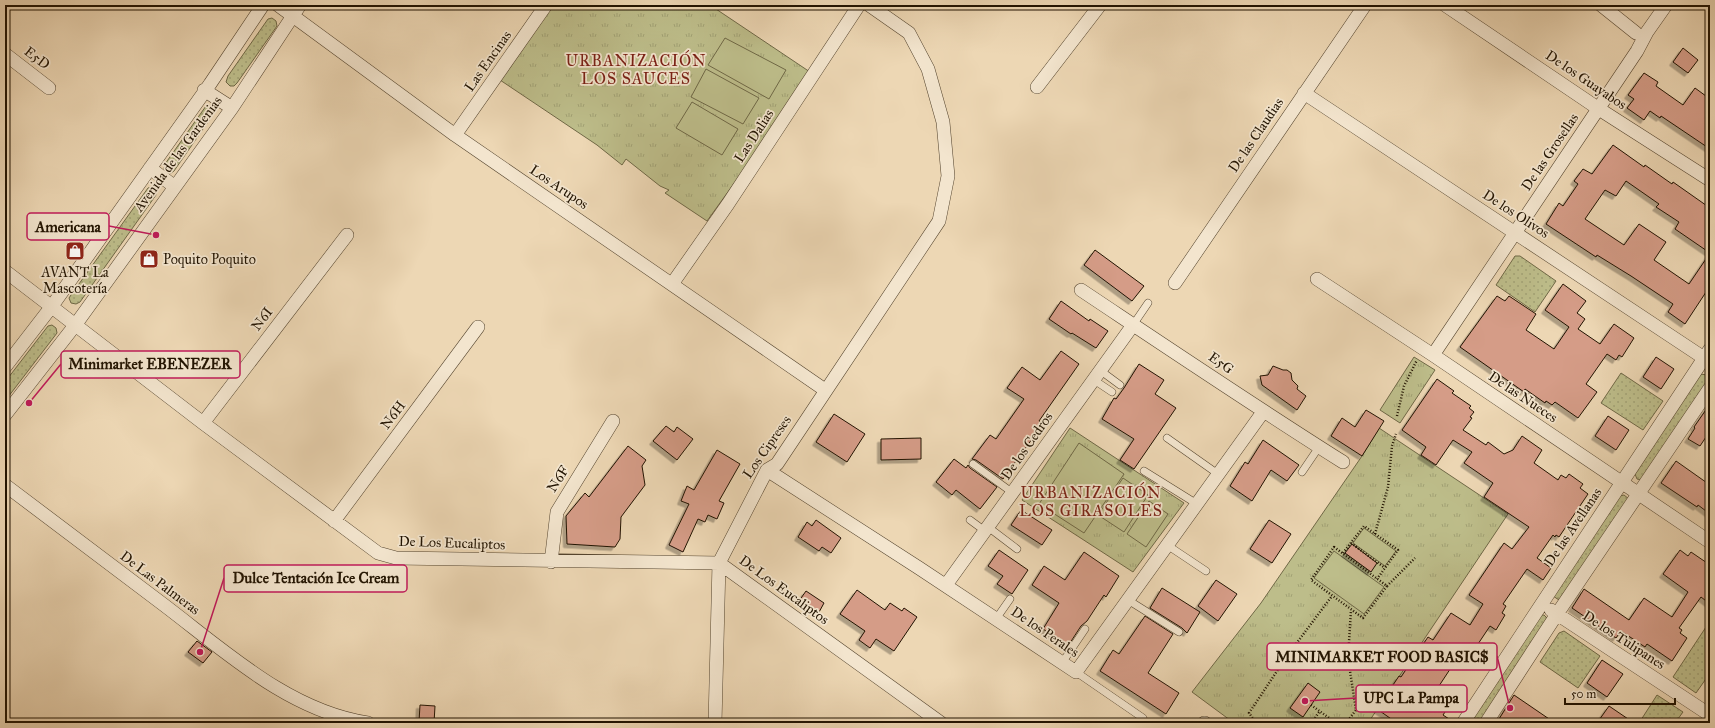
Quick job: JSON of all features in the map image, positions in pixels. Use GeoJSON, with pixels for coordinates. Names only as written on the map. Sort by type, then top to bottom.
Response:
{"type":"FeatureCollection","features":[{"type":"Feature","properties":{"kind":"street","name":"Avenida de las Gardenias"},"geometry":{"type":"LineString","coordinates":[[5,367],[52,306],[263,5]]}},
{"type":"Feature","properties":{"kind":"street","name":"Los Arupos"},"geometry":{"type":"LineString","coordinates":[[278,5],[455,135],[825,390]]}},
{"type":"Feature","properties":{"kind":"street","name":"Avenida de las Gardenias"},"geometry":{"type":"LineString","coordinates":[[5,415],[76,324],[232,108],[300,5]]}},
{"type":"Feature","properties":{"kind":"street","name":"Las Encinas"},"geometry":{"type":"LineString","coordinates":[[455,135],[546,5]]}},
{"type":"Feature","properties":{"kind":"street","name":"Las Dalias"},"geometry":{"type":"LineString","coordinates":[[672,284],[728,204],[860,5]]}},
{"type":"Feature","properties":{"kind":"street","name":"Los Cipreses"},"geometry":{"type":"LineString","coordinates":[[715,723],[719,563],[767,470],[777,464],[939,221],[948,176],[943,122],[928,69],[909,33],[869,5]]}},
{"type":"Feature","properties":{"kind":"street"},"geometry":{"type":"LineString","coordinates":[[1037,87],[1100,5]]}},
{"type":"Feature","properties":{"kind":"street","name":"De las Claudias"},"geometry":{"type":"LineString","coordinates":[[1175,283],[1365,5]]}},
{"type":"Feature","properties":{"kind":"street","name":"De los Guayabos"},"geometry":{"type":"LineString","coordinates":[[1444,5],[1710,180]]}},
{"type":"Feature","properties":{"kind":"street"},"geometry":{"type":"LineString","coordinates":[[1601,5],[1636,33]]}},
{"type":"Feature","properties":{"kind":"street","name":"De las Grosellas"},"geometry":{"type":"LineString","coordinates":[[1428,352],[1515,232],[1599,108],[1666,5]]}},
{"type":"Feature","properties":{"kind":"street","name":"E5D"},"geometry":{"type":"LineString","coordinates":[[5,54],[49,88]]}},
{"type":"Feature","properties":{"kind":"street"},"geometry":{"type":"LineString","coordinates":[[204,90],[232,108]]}},
{"type":"Feature","properties":{"kind":"street","name":"De los Olivos"},"geometry":{"type":"LineString","coordinates":[[1304,93],[1515,232],[1708,356]]}},
{"type":"Feature","properties":{"kind":"street"},"geometry":{"type":"LineString","coordinates":[[150,168],[175,187]]}},
{"type":"Feature","properties":{"kind":"street","name":"N6I"},"geometry":{"type":"LineString","coordinates":[[203,423],[347,234]]}},
{"type":"Feature","properties":{"kind":"street","name":"De Los Eucaliptos"},"geometry":{"type":"LineString","coordinates":[[5,271],[203,423],[334,521],[378,553],[386,557],[551,562],[719,563],[941,723]]}},
{"type":"Feature","properties":{"kind":"street","name":"De las Nueces"},"geometry":{"type":"LineString","coordinates":[[1318,279],[1710,542]]}},
{"type":"Feature","properties":{"kind":"street","name":"E5G"},"geometry":{"type":"LineString","coordinates":[[1081,290],[1263,412],[1343,462]]}},
{"type":"Feature","properties":{"kind":"street","name":"De los Cedros"},"geometry":{"type":"LineString","coordinates":[[946,585],[1133,325]]}},
{"type":"Feature","properties":{"kind":"street","name":"N6H"},"geometry":{"type":"LineString","coordinates":[[334,521],[478,327]]}},
{"type":"Feature","properties":{"kind":"street","name":"De las Avellanas"},"geometry":{"type":"LineString","coordinates":[[1463,723],[1708,356]]}},
{"type":"Feature","properties":{"kind":"street"},"geometry":{"type":"LineString","coordinates":[[1486,723],[1556,614],[1710,388]]}},
{"type":"Feature","properties":{"kind":"street","name":"De los Perales"},"geometry":{"type":"LineString","coordinates":[[767,470],[946,585],[1076,672],[1263,412]]}},
{"type":"Feature","properties":{"kind":"street","name":"N6F"},"geometry":{"type":"LineString","coordinates":[[551,562],[558,512],[613,421]]}},
{"type":"Feature","properties":{"kind":"street","name":"De Las Palmeras"},"geometry":{"type":"LineString","coordinates":[[5,484],[261,679],[314,708],[350,720],[368,723]]}},
{"type":"Feature","properties":{"kind":"street","name":"De los Tulipanes"},"geometry":{"type":"LineString","coordinates":[[1541,604],[1710,715]]}},
{"type":"Feature","properties":{"kind":"lane"},"geometry":{"type":"LineString","coordinates":[[1133,325],[1148,303]]}},
{"type":"Feature","properties":{"kind":"lane"},"geometry":{"type":"LineString","coordinates":[[1097,376],[1120,385]]}},
{"type":"Feature","properties":{"kind":"lane"},"geometry":{"type":"LineString","coordinates":[[1097,376],[1112,392]]}},
{"type":"Feature","properties":{"kind":"lane"},"geometry":{"type":"LineString","coordinates":[[1167,438],[1218,474]]}},
{"type":"Feature","properties":{"kind":"lane"},"geometry":{"type":"LineString","coordinates":[[1302,472],[1319,447]]}},
{"type":"Feature","properties":{"kind":"lane"},"geometry":{"type":"LineString","coordinates":[[973,464],[1013,493]]}},
{"type":"Feature","properties":{"kind":"lane"},"geometry":{"type":"LineString","coordinates":[[1144,471],[1197,504]]}},
{"type":"Feature","properties":{"kind":"lane"},"geometry":{"type":"LineString","coordinates":[[970,520],[987,529],[1017,549]]}},
{"type":"Feature","properties":{"kind":"lane"},"geometry":{"type":"LineString","coordinates":[[1167,545],[1206,571]]}},
{"type":"Feature","properties":{"kind":"lane"},"geometry":{"type":"LineString","coordinates":[[996,619],[1010,599]]}},
{"type":"Feature","properties":{"kind":"lane"},"geometry":{"type":"LineString","coordinates":[[1128,600],[1179,632]]}},
{"type":"Feature","properties":{"kind":"lane"},"geometry":{"type":"LineString","coordinates":[[1062,663],[1086,629]]}},
{"type":"Feature","properties":{"kind":"lane"},"geometry":{"type":"LineString","coordinates":[[1076,672],[1143,718]]}},
{"type":"Feature","properties":{"kind":"path"},"geometry":{"type":"LineString","coordinates":[[1397,416],[1404,386],[1428,352]]}},
{"type":"Feature","properties":{"kind":"path"},"geometry":{"type":"LineString","coordinates":[[1375,534],[1388,487],[1392,446],[1396,434]]}},
{"type":"Feature","properties":{"kind":"path"},"geometry":{"type":"LineString","coordinates":[[1343,554],[1364,526],[1398,550],[1377,579]]}},
{"type":"Feature","properties":{"kind":"path"},"geometry":{"type":"LineString","coordinates":[[1351,543],[1385,568]]}},
{"type":"Feature","properties":{"kind":"path"},"geometry":{"type":"LineString","coordinates":[[1387,586],[1334,547],[1310,580],[1363,618],[1387,586],[1415,558]]}},
{"type":"Feature","properties":{"kind":"path"},"geometry":{"type":"LineString","coordinates":[[1256,723],[1249,713],[1287,656],[1332,596]]}},
{"type":"Feature","properties":{"kind":"path"},"geometry":{"type":"LineString","coordinates":[[1346,723],[1356,710],[1348,658],[1351,610]]}},
{"type":"Feature","properties":{"kind":"path"},"geometry":{"type":"LineString","coordinates":[[1287,656],[1348,658]]}},
{"type":"Feature","properties":{"kind":"path"},"geometry":{"type":"LineString","coordinates":[[1311,705],[1336,723]]}},
{"type":"Feature","properties":{"kind":"path"},"geometry":{"type":"LineString","coordinates":[[1315,718],[1320,711]]}},
{"type":"Feature","properties":{"kind":"green space"},"geometry":{"type":"Polygon","coordinates":[[[553,5],[710,5],[813,74],[707,221],[665,193],[669,190],[660,186],[626,159],[622,165],[597,145],[500,80],[553,5]]]}},
{"type":"Feature","properties":{"kind":"green space"},"geometry":{"type":"Polygon","coordinates":[[[272,18],[276,21],[277,26],[237,83],[234,86],[230,86],[226,82],[228,76],[268,19],[272,18]]]}},
{"type":"Feature","properties":{"kind":"green space"},"geometry":{"type":"Polygon","coordinates":[[[725,38],[786,70],[769,99],[708,65],[725,38]]]}},
{"type":"Feature","properties":{"kind":"green space"},"geometry":{"type":"Polygon","coordinates":[[[706,69],[759,98],[743,124],[691,97],[706,69]]]}},
{"type":"Feature","properties":{"kind":"green space"},"geometry":{"type":"Polygon","coordinates":[[[692,102],[738,129],[722,155],[676,128],[692,102]]]}},
{"type":"Feature","properties":{"kind":"green space"},"geometry":{"type":"Polygon","coordinates":[[[209,105],[214,110],[214,113],[174,171],[167,173],[164,169],[165,164],[206,106],[209,105]]]}},
{"type":"Feature","properties":{"kind":"green space"},"geometry":{"type":"Polygon","coordinates":[[[151,187],[155,190],[156,195],[80,302],[76,304],[71,303],[69,298],[71,295],[148,188],[151,187]]]}},
{"type":"Feature","properties":{"kind":"green space"},"geometry":{"type":"Polygon","coordinates":[[[1515,256],[1520,256],[1556,281],[1535,312],[1496,285],[1515,256]]]}},
{"type":"Feature","properties":{"kind":"green space"},"geometry":{"type":"Polygon","coordinates":[[[52,325],[56,328],[57,333],[5,401],[5,382],[48,326],[52,325]]]}},
{"type":"Feature","properties":{"kind":"green space"},"geometry":{"type":"Polygon","coordinates":[[[1414,357],[1435,370],[1400,423],[1380,410],[1414,357]]]}},
{"type":"Feature","properties":{"kind":"green space"},"geometry":{"type":"Polygon","coordinates":[[[1621,373],[1663,401],[1643,430],[1601,403],[1621,373]]]}},
{"type":"Feature","properties":{"kind":"green space"},"geometry":{"type":"Polygon","coordinates":[[[1700,374],[1707,375],[1709,381],[1646,477],[1641,480],[1637,479],[1635,474],[1700,374]]]}},
{"type":"Feature","properties":{"kind":"green space"},"geometry":{"type":"Polygon","coordinates":[[[1070,428],[1184,503],[1133,572],[1022,500],[1070,428]]]}},
{"type":"Feature","properties":{"kind":"green space"},"geometry":{"type":"Polygon","coordinates":[[[1379,428],[1508,514],[1368,723],[1234,723],[1192,692],[1261,603],[1362,456],[1379,428]]]}},
{"type":"Feature","properties":{"kind":"green space"},"geometry":{"type":"Polygon","coordinates":[[[1079,443],[1124,474],[1084,533],[1039,504],[1079,443]]]}},
{"type":"Feature","properties":{"kind":"green space"},"geometry":{"type":"Polygon","coordinates":[[[1123,478],[1148,495],[1124,532],[1098,515],[1123,478]]]}},
{"type":"Feature","properties":{"kind":"green space"},"geometry":{"type":"Polygon","coordinates":[[[1624,495],[1629,499],[1559,600],[1553,596],[1620,496],[1624,495]]]}},
{"type":"Feature","properties":{"kind":"green space"},"geometry":{"type":"Polygon","coordinates":[[[1149,501],[1168,514],[1146,547],[1127,534],[1149,501]]]}},
{"type":"Feature","properties":{"kind":"green space"},"geometry":{"type":"Polygon","coordinates":[[[1364,528],[1396,551],[1385,566],[1353,543],[1364,528]]]}},
{"type":"Feature","properties":{"kind":"green space"},"geometry":{"type":"Polygon","coordinates":[[[1334,551],[1384,587],[1364,614],[1314,578],[1334,551]]]}},
{"type":"Feature","properties":{"kind":"green space"},"geometry":{"type":"Polygon","coordinates":[[[1541,615],[1544,615],[1548,619],[1481,721],[1477,721],[1474,717],[1541,615]]]}},
{"type":"Feature","properties":{"kind":"green space"},"geometry":{"type":"Polygon","coordinates":[[[1706,627],[1710,630],[1710,673],[1696,693],[1673,677],[1706,627]]]}},
{"type":"Feature","properties":{"kind":"green space"},"geometry":{"type":"Polygon","coordinates":[[[1564,631],[1600,656],[1578,688],[1540,662],[1559,633],[1564,631]]]}},
{"type":"Feature","properties":{"kind":"green space"},"geometry":{"type":"Polygon","coordinates":[[[1657,695],[1683,712],[1675,723],[1639,723],[1657,695]]]}},
{"type":"Feature","properties":{"kind":"building"},"geometry":{"type":"Polygon","coordinates":[[[1683,48],[1698,60],[1688,73],[1673,62],[1683,48]]]}},
{"type":"Feature","properties":{"kind":"building"},"geometry":{"type":"Polygon","coordinates":[[[1644,73],[1658,82],[1656,86],[1683,105],[1695,88],[1710,99],[1710,149],[1661,116],[1660,118],[1650,111],[1644,120],[1627,108],[1634,99],[1628,95],[1644,73]]]}},
{"type":"Feature","properties":{"kind":"building"},"geometry":{"type":"Polygon","coordinates":[[[1613,145],[1644,167],[1645,165],[1672,184],[1673,182],[1710,208],[1710,253],[1710,286],[1685,324],[1668,312],[1673,304],[1631,276],[1597,255],[1596,257],[1546,224],[1559,203],[1563,206],[1578,184],[1574,181],[1583,169],[1592,174],[1613,145]],[[1626,181],[1616,196],[1605,190],[1585,219],[1624,245],[1639,224],[1666,242],[1654,260],[1689,284],[1710,253],[1675,229],[1679,222],[1656,207],[1659,204],[1626,181]]]}},
{"type":"Feature","properties":{"kind":"building"},"geometry":{"type":"Polygon","coordinates":[[[1095,250],[1144,286],[1132,301],[1084,265],[1095,250]]]}},
{"type":"Feature","properties":{"kind":"building"},"geometry":{"type":"Polygon","coordinates":[[[1563,284],[1586,301],[1577,313],[1585,319],[1578,329],[1600,344],[1614,324],[1634,338],[1622,357],[1619,355],[1616,360],[1607,354],[1586,384],[1597,392],[1578,418],[1555,402],[1552,405],[1546,401],[1545,403],[1525,389],[1524,392],[1460,347],[1497,296],[1505,301],[1509,296],[1536,314],[1526,330],[1554,349],[1569,327],[1545,310],[1563,284]]]}},
{"type":"Feature","properties":{"kind":"building"},"geometry":{"type":"Polygon","coordinates":[[[1061,301],[1089,321],[1090,319],[1108,331],[1096,348],[1072,333],[1071,334],[1049,319],[1061,301]]]}},
{"type":"Feature","properties":{"kind":"building"},"geometry":{"type":"Polygon","coordinates":[[[1061,351],[1079,364],[1039,421],[1043,424],[1003,479],[976,460],[972,459],[990,435],[996,439],[1024,399],[1007,388],[1022,367],[1040,380],[1061,351]]]}},
{"type":"Feature","properties":{"kind":"building"},"geometry":{"type":"Polygon","coordinates":[[[1656,357],[1674,369],[1661,389],[1643,377],[1656,357]]]}},
{"type":"Feature","properties":{"kind":"building"},"geometry":{"type":"Polygon","coordinates":[[[1139,364],[1164,380],[1155,394],[1176,408],[1134,469],[1120,460],[1134,439],[1102,419],[1114,398],[1116,399],[1139,364]]]}},
{"type":"Feature","properties":{"kind":"building"},"geometry":{"type":"Polygon","coordinates":[[[1273,366],[1287,370],[1291,373],[1292,380],[1298,386],[1297,389],[1306,396],[1297,410],[1262,385],[1260,376],[1268,375],[1273,366]]]}},
{"type":"Feature","properties":{"kind":"building"},"geometry":{"type":"Polygon","coordinates":[[[1437,379],[1454,391],[1452,393],[1471,406],[1469,408],[1474,412],[1470,417],[1472,418],[1463,430],[1486,445],[1488,442],[1504,454],[1513,450],[1522,436],[1542,450],[1534,463],[1558,480],[1561,475],[1566,478],[1569,474],[1583,484],[1580,488],[1588,494],[1559,537],[1556,535],[1555,537],[1553,535],[1537,558],[1551,568],[1543,580],[1527,569],[1503,604],[1506,606],[1502,613],[1505,615],[1496,630],[1490,626],[1470,656],[1462,651],[1437,689],[1453,700],[1443,715],[1455,723],[1397,723],[1377,709],[1399,676],[1401,677],[1428,637],[1433,640],[1451,613],[1470,625],[1483,604],[1469,595],[1504,543],[1512,549],[1529,527],[1484,497],[1493,483],[1464,463],[1472,452],[1453,440],[1436,465],[1421,455],[1426,447],[1402,430],[1437,379]]]}},
{"type":"Feature","properties":{"kind":"building"},"geometry":{"type":"Polygon","coordinates":[[[1710,404],[1710,431],[1700,446],[1688,439],[1695,428],[1694,427],[1710,404]]]}},
{"type":"Feature","properties":{"kind":"building"},"geometry":{"type":"Polygon","coordinates":[[[1366,410],[1384,421],[1362,456],[1331,436],[1342,418],[1355,427],[1366,410]]]}},
{"type":"Feature","properties":{"kind":"building"},"geometry":{"type":"Polygon","coordinates":[[[834,414],[865,434],[847,462],[816,442],[834,414]]]}},
{"type":"Feature","properties":{"kind":"building"},"geometry":{"type":"Polygon","coordinates":[[[1608,416],[1629,430],[1616,450],[1595,436],[1608,416]]]}},
{"type":"Feature","properties":{"kind":"building"},"geometry":{"type":"Polygon","coordinates":[[[666,426],[674,432],[677,427],[693,439],[677,460],[653,441],[666,426]]]}},
{"type":"Feature","properties":{"kind":"building"},"geometry":{"type":"Polygon","coordinates":[[[921,438],[921,459],[881,460],[881,439],[921,438]]]}},
{"type":"Feature","properties":{"kind":"building"},"geometry":{"type":"Polygon","coordinates":[[[1263,440],[1299,465],[1287,481],[1271,470],[1252,501],[1230,486],[1245,462],[1248,464],[1263,440]]]}},
{"type":"Feature","properties":{"kind":"building"},"geometry":{"type":"Polygon","coordinates":[[[628,446],[646,460],[642,466],[645,485],[621,517],[620,539],[615,547],[567,544],[566,516],[585,493],[589,497],[628,446]]]}},
{"type":"Feature","properties":{"kind":"building"},"geometry":{"type":"Polygon","coordinates":[[[717,450],[740,464],[719,501],[724,503],[717,519],[708,515],[705,522],[698,519],[683,552],[669,545],[689,504],[681,501],[687,486],[694,490],[717,450]]]}},
{"type":"Feature","properties":{"kind":"building"},"geometry":{"type":"Polygon","coordinates":[[[954,459],[966,468],[968,465],[997,487],[980,509],[956,490],[952,495],[936,482],[954,459]]]}},
{"type":"Feature","properties":{"kind":"building"},"geometry":{"type":"Polygon","coordinates":[[[1676,461],[1710,485],[1710,514],[1661,483],[1676,461]]]}},
{"type":"Feature","properties":{"kind":"building"},"geometry":{"type":"Polygon","coordinates":[[[1021,510],[1052,530],[1042,545],[1011,525],[1021,510]]]}},
{"type":"Feature","properties":{"kind":"building"},"geometry":{"type":"Polygon","coordinates":[[[816,520],[841,538],[831,553],[822,547],[819,551],[798,537],[807,522],[812,526],[816,520]]]}},
{"type":"Feature","properties":{"kind":"building"},"geometry":{"type":"Polygon","coordinates":[[[1269,520],[1291,534],[1272,563],[1250,549],[1269,520]]]}},
{"type":"Feature","properties":{"kind":"building"},"geometry":{"type":"Polygon","coordinates":[[[1352,544],[1377,563],[1371,572],[1345,553],[1352,544]]]}},
{"type":"Feature","properties":{"kind":"building"},"geometry":{"type":"Polygon","coordinates":[[[999,550],[1028,570],[1012,594],[997,584],[1003,576],[988,566],[999,550]]]}},
{"type":"Feature","properties":{"kind":"building"},"geometry":{"type":"Polygon","coordinates":[[[1680,550],[1688,556],[1691,552],[1710,565],[1710,604],[1701,597],[1679,628],[1682,630],[1680,633],[1687,638],[1672,661],[1647,644],[1645,647],[1621,631],[1616,638],[1572,608],[1584,589],[1629,620],[1644,598],[1672,617],[1688,592],[1663,574],[1680,550]]]}},
{"type":"Feature","properties":{"kind":"building"},"geometry":{"type":"Polygon","coordinates":[[[1084,552],[1119,576],[1106,597],[1104,595],[1068,646],[1043,629],[1059,603],[1032,585],[1044,566],[1065,580],[1084,552]]]}},
{"type":"Feature","properties":{"kind":"building"},"geometry":{"type":"Polygon","coordinates":[[[1216,580],[1237,594],[1218,621],[1198,606],[1216,580]]]}},
{"type":"Feature","properties":{"kind":"building"},"geometry":{"type":"Polygon","coordinates":[[[1162,588],[1200,612],[1187,633],[1182,628],[1150,608],[1162,588]]]}},
{"type":"Feature","properties":{"kind":"building"},"geometry":{"type":"Polygon","coordinates":[[[857,590],[885,610],[890,603],[902,611],[904,608],[917,617],[894,651],[876,639],[870,648],[859,640],[865,631],[840,614],[857,590]]]}},
{"type":"Feature","properties":{"kind":"building"},"geometry":{"type":"Polygon","coordinates":[[[806,591],[824,603],[818,614],[799,601],[806,591]]]}},
{"type":"Feature","properties":{"kind":"building"},"geometry":{"type":"Polygon","coordinates":[[[1145,616],[1173,634],[1148,673],[1179,693],[1166,714],[1100,671],[1113,650],[1119,654],[1145,616]]]}},
{"type":"Feature","properties":{"kind":"building"},"geometry":{"type":"Polygon","coordinates":[[[197,641],[212,652],[203,663],[188,652],[197,641]]]}},
{"type":"Feature","properties":{"kind":"building"},"geometry":{"type":"Polygon","coordinates":[[[1602,660],[1623,674],[1607,697],[1587,683],[1602,660]]]}},
{"type":"Feature","properties":{"kind":"building"},"geometry":{"type":"Polygon","coordinates":[[[1308,683],[1320,692],[1303,717],[1290,708],[1308,683]]]}},
{"type":"Feature","properties":{"kind":"building"},"geometry":{"type":"Polygon","coordinates":[[[1514,695],[1555,723],[1505,723],[1499,719],[1514,695]]]}},
{"type":"Feature","properties":{"kind":"building"},"geometry":{"type":"Polygon","coordinates":[[[420,705],[435,706],[434,723],[419,722],[420,705]]]}},
{"type":"Feature","properties":{"kind":"building"},"geometry":{"type":"Polygon","coordinates":[[[1609,706],[1634,723],[1597,723],[1609,706]]]}},
{"type":"Feature","properties":{"kind":"place","name":"Americana"},"geometry":{"type":"Point","coordinates":[156,235]}},
{"type":"Feature","properties":{"kind":"place","name":"AVANT La Mascotería"},"geometry":{"type":"Point","coordinates":[75,251]}},
{"type":"Feature","properties":{"kind":"place","name":"Poquito Poquito"},"geometry":{"type":"Point","coordinates":[149,259]}},
{"type":"Feature","properties":{"kind":"place","name":"Minimarket EBENEZER"},"geometry":{"type":"Point","coordinates":[29,403]}},
{"type":"Feature","properties":{"kind":"place","name":"Dulce Tentación Ice Cream"},"geometry":{"type":"Point","coordinates":[200,652]}},
{"type":"Feature","properties":{"kind":"place","name":"UPC La Pampa"},"geometry":{"type":"Point","coordinates":[1305,701]}},
{"type":"Feature","properties":{"kind":"place","name":"MINIMARKET FOOD BASIC$"},"geometry":{"type":"Point","coordinates":[1510,708]}},
{"type":"Feature","properties":{"kind":"district","name":"URBANIZACIÓN LOS SAUCES"},"geometry":{"type":"Point","coordinates":[636,69]}},
{"type":"Feature","properties":{"kind":"district","name":"URBANIZACIÓN LOS GIRASOLES"},"geometry":{"type":"Point","coordinates":[1091,501]}}]}
